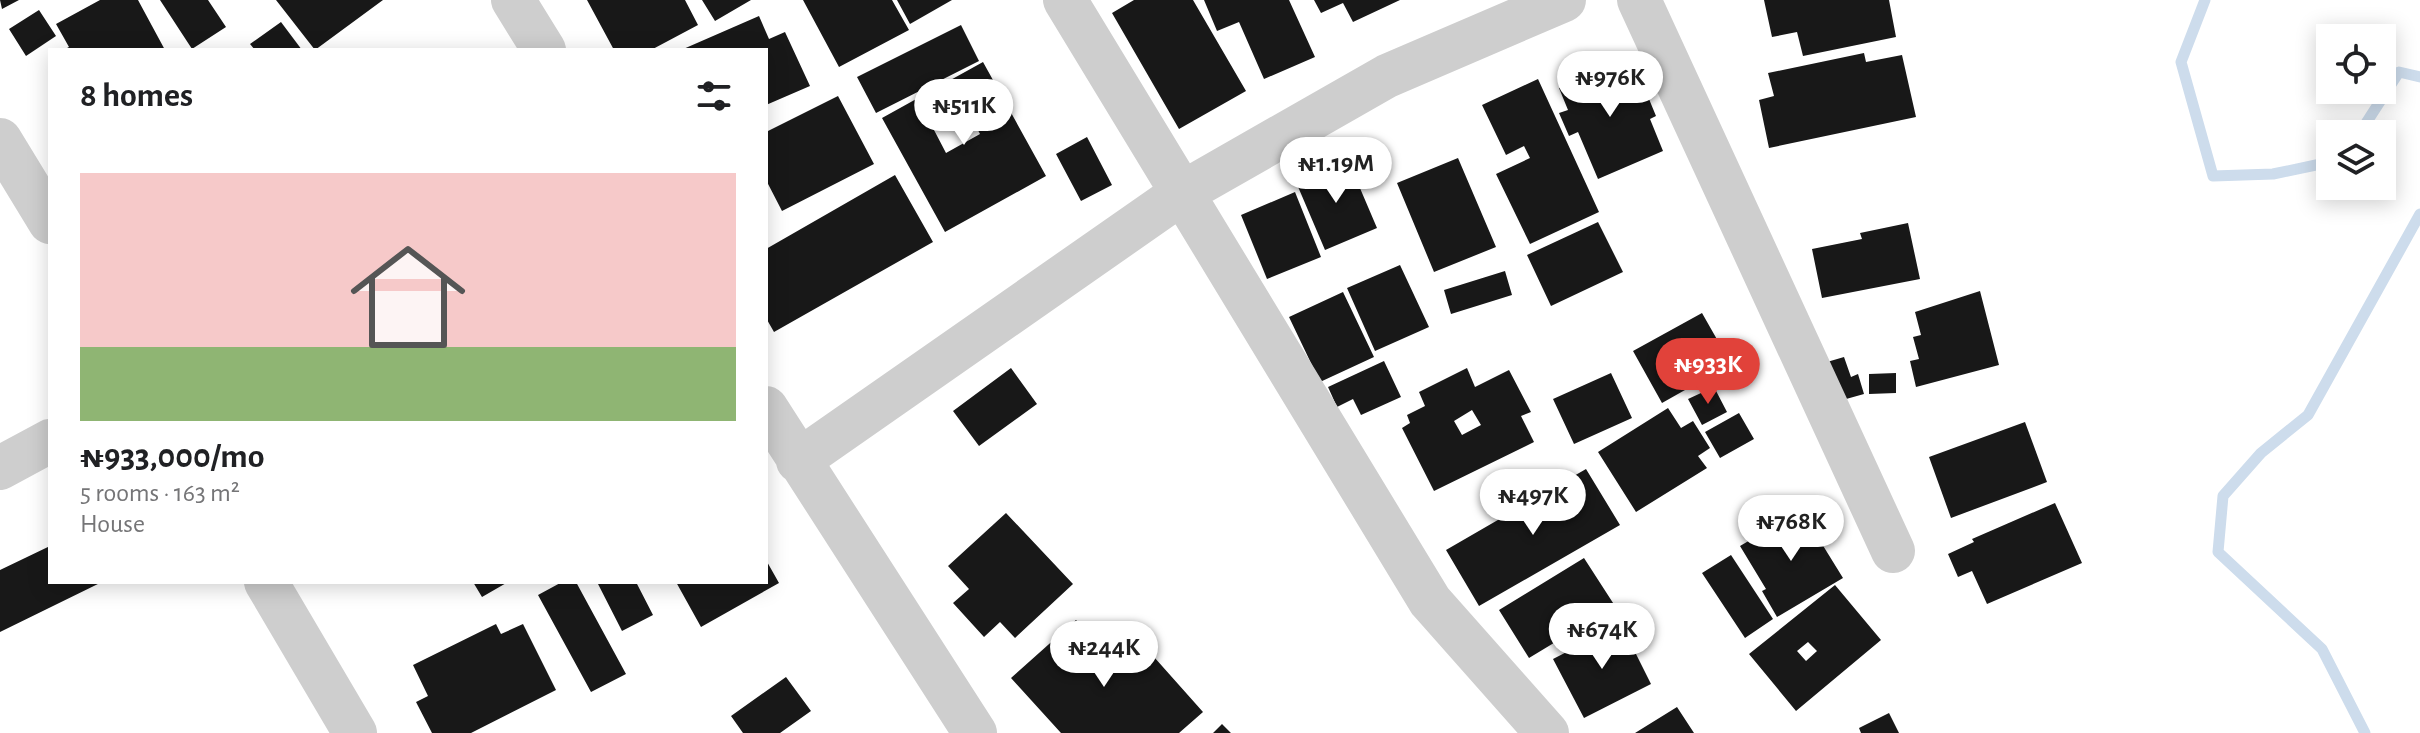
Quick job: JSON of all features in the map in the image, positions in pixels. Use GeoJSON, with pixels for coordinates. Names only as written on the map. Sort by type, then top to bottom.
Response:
{"type":"FeatureCollection","features":[{"type":"Feature","properties":{"kind":"street"},"geometry":{"type":"LineString","coordinates":[[513,0],[543,48]]}},
{"type":"Feature","properties":{"kind":"street"},"geometry":{"type":"LineString","coordinates":[[1065,0],[1430,601],[1547,733]]}},
{"type":"Feature","properties":{"kind":"street"},"geometry":{"type":"LineString","coordinates":[[798,461],[1182,193],[1387,76],[1564,0]]}},
{"type":"Feature","properties":{"kind":"street"},"geometry":{"type":"LineString","coordinates":[[1639,0],[1893,551]]}},
{"type":"Feature","properties":{"kind":"street"},"geometry":{"type":"LineString","coordinates":[[0,140],[48,219]]}},
{"type":"Feature","properties":{"kind":"street"},"geometry":{"type":"LineString","coordinates":[[768,411],[975,733]]}},
{"type":"Feature","properties":{"kind":"street"},"geometry":{"type":"LineString","coordinates":[[0,468],[48,442]]}},
{"type":"Feature","properties":{"kind":"street"},"geometry":{"type":"LineString","coordinates":[[267,584],[355,733]]}},
{"type":"Feature","properties":{"kind":"building"},"geometry":{"type":"Polygon","coordinates":[[[0,0],[19,0],[2,9],[0,0]]]}},
{"type":"Feature","properties":{"kind":"building"},"geometry":{"type":"Polygon","coordinates":[[[100,0],[138,0],[164,48],[67,48],[56,24],[100,0]]]}},
{"type":"Feature","properties":{"kind":"building"},"geometry":{"type":"Polygon","coordinates":[[[160,0],[208,0],[226,27],[191,48],[160,0]]]}},
{"type":"Feature","properties":{"kind":"building"},"geometry":{"type":"Polygon","coordinates":[[[276,0],[383,0],[318,48],[313,48],[276,0]]]}},
{"type":"Feature","properties":{"kind":"building"},"geometry":{"type":"Polygon","coordinates":[[[587,0],[685,0],[698,25],[655,48],[613,48],[587,0]]]}},
{"type":"Feature","properties":{"kind":"building"},"geometry":{"type":"Polygon","coordinates":[[[702,0],[751,0],[715,21],[702,0]]]}},
{"type":"Feature","properties":{"kind":"building"},"geometry":{"type":"Polygon","coordinates":[[[803,0],[892,0],[909,30],[839,67],[803,0]]]}},
{"type":"Feature","properties":{"kind":"building"},"geometry":{"type":"Polygon","coordinates":[[[897,0],[952,0],[910,24],[897,0]]]}},
{"type":"Feature","properties":{"kind":"building"},"geometry":{"type":"Polygon","coordinates":[[[1134,0],[1193,0],[1246,91],[1179,129],[1112,13],[1134,0]]]}},
{"type":"Feature","properties":{"kind":"building"},"geometry":{"type":"Polygon","coordinates":[[[1204,0],[1289,0],[1315,57],[1264,79],[1239,22],[1217,31],[1204,0]]]}},
{"type":"Feature","properties":{"kind":"building"},"geometry":{"type":"Polygon","coordinates":[[[1314,0],[1400,0],[1353,22],[1343,3],[1321,13],[1314,0]]]}},
{"type":"Feature","properties":{"kind":"building"},"geometry":{"type":"Polygon","coordinates":[[[1764,0],[1889,0],[1896,37],[1803,56],[1797,32],[1772,37],[1764,0]]]}},
{"type":"Feature","properties":{"kind":"building"},"geometry":{"type":"Polygon","coordinates":[[[39,10],[56,36],[26,56],[9,29],[39,10]]]}},
{"type":"Feature","properties":{"kind":"building"},"geometry":{"type":"Polygon","coordinates":[[[759,16],[769,39],[785,32],[810,86],[768,104],[768,48],[686,48],[759,16]]]}},
{"type":"Feature","properties":{"kind":"building"},"geometry":{"type":"Polygon","coordinates":[[[281,22],[300,48],[253,48],[250,44],[281,22]]]}},
{"type":"Feature","properties":{"kind":"building"},"geometry":{"type":"Polygon","coordinates":[[[961,25],[979,61],[876,113],[857,77],[961,25]]]}},
{"type":"Feature","properties":{"kind":"building"},"geometry":{"type":"Polygon","coordinates":[[[1864,53],[1866,62],[1902,55],[1916,117],[1769,148],[1759,100],[1774,96],[1768,73],[1864,53]]]}},
{"type":"Feature","properties":{"kind":"building"},"geometry":{"type":"Polygon","coordinates":[[[1624,60],[1642,102],[1649,99],[1656,116],[1650,119],[1663,151],[1598,179],[1578,132],[1569,136],[1559,113],[1568,110],[1559,88],[1624,60]]]}},
{"type":"Feature","properties":{"kind":"building"},"geometry":{"type":"Polygon","coordinates":[[[983,62],[1046,176],[945,232],[882,118],[983,62]],[[968,111],[934,130],[946,153],[980,134],[968,111]]]}},
{"type":"Feature","properties":{"kind":"building"},"geometry":{"type":"Polygon","coordinates":[[[1538,79],[1599,212],[1530,244],[1496,174],[1530,158],[1524,146],[1506,155],[1482,105],[1538,79]]]}},
{"type":"Feature","properties":{"kind":"building"},"geometry":{"type":"Polygon","coordinates":[[[838,96],[874,164],[782,211],[768,184],[768,131],[838,96]]]}},
{"type":"Feature","properties":{"kind":"building"},"geometry":{"type":"Polygon","coordinates":[[[1087,137],[1112,185],[1081,201],[1056,154],[1087,137]]]}},
{"type":"Feature","properties":{"kind":"building"},"geometry":{"type":"Polygon","coordinates":[[[1458,158],[1496,247],[1434,272],[1397,183],[1458,158]]]}},
{"type":"Feature","properties":{"kind":"building"},"geometry":{"type":"Polygon","coordinates":[[[1348,160],[1377,228],[1325,250],[1296,182],[1348,160]]]}},
{"type":"Feature","properties":{"kind":"building"},"geometry":{"type":"Polygon","coordinates":[[[895,175],[933,242],[774,332],[768,322],[768,248],[895,175]]]}},
{"type":"Feature","properties":{"kind":"building"},"geometry":{"type":"Polygon","coordinates":[[[1295,192],[1321,257],[1267,279],[1241,215],[1295,192]]]}},
{"type":"Feature","properties":{"kind":"building"},"geometry":{"type":"Polygon","coordinates":[[[1598,222],[1623,272],[1551,306],[1527,255],[1598,222]]]}},
{"type":"Feature","properties":{"kind":"building"},"geometry":{"type":"Polygon","coordinates":[[[1908,223],[1920,279],[1822,298],[1812,249],[1862,239],[1860,233],[1908,223]]]}},
{"type":"Feature","properties":{"kind":"building"},"geometry":{"type":"Polygon","coordinates":[[[1400,265],[1429,327],[1375,351],[1347,288],[1400,265]]]}},
{"type":"Feature","properties":{"kind":"building"},"geometry":{"type":"Polygon","coordinates":[[[1505,271],[1512,295],[1451,314],[1444,290],[1505,271]]]}},
{"type":"Feature","properties":{"kind":"building"},"geometry":{"type":"Polygon","coordinates":[[[1980,291],[1999,365],[1916,387],[1910,361],[1919,359],[1913,337],[1921,335],[1915,312],[1980,291]]]}},
{"type":"Feature","properties":{"kind":"building"},"geometry":{"type":"Polygon","coordinates":[[[1343,292],[1374,357],[1320,382],[1289,317],[1343,292]]]}},
{"type":"Feature","properties":{"kind":"building"},"geometry":{"type":"Polygon","coordinates":[[[1702,313],[1731,364],[1662,403],[1633,351],[1702,313]]]}},
{"type":"Feature","properties":{"kind":"building"},"geometry":{"type":"Polygon","coordinates":[[[1844,357],[1851,377],[1858,374],[1864,394],[1839,401],[1827,362],[1844,357]]]}},
{"type":"Feature","properties":{"kind":"building"},"geometry":{"type":"Polygon","coordinates":[[[1384,361],[1401,397],[1361,415],[1353,399],[1337,407],[1328,387],[1384,361]]]}},
{"type":"Feature","properties":{"kind":"building"},"geometry":{"type":"Polygon","coordinates":[[[1011,368],[1037,404],[979,446],[953,411],[1011,368]]]}},
{"type":"Feature","properties":{"kind":"building"},"geometry":{"type":"Polygon","coordinates":[[[1467,368],[1475,387],[1509,370],[1531,412],[1521,416],[1534,442],[1434,491],[1402,428],[1410,423],[1407,415],[1425,406],[1419,392],[1467,368]],[[1472,410],[1454,421],[1462,435],[1481,425],[1472,410]]]}},
{"type":"Feature","properties":{"kind":"building"},"geometry":{"type":"Polygon","coordinates":[[[1611,373],[1632,418],[1574,444],[1553,399],[1611,373]]]}},
{"type":"Feature","properties":{"kind":"building"},"geometry":{"type":"Polygon","coordinates":[[[1896,373],[1896,393],[1869,394],[1869,374],[1896,373]]]}},
{"type":"Feature","properties":{"kind":"building"},"geometry":{"type":"Polygon","coordinates":[[[1714,387],[1727,412],[1702,425],[1688,399],[1714,387]]]}},
{"type":"Feature","properties":{"kind":"building"},"geometry":{"type":"Polygon","coordinates":[[[1668,408],[1681,428],[1693,421],[1710,448],[1698,456],[1707,468],[1636,512],[1598,452],[1668,408]]]}},
{"type":"Feature","properties":{"kind":"building"},"geometry":{"type":"Polygon","coordinates":[[[1739,413],[1754,439],[1720,458],[1705,432],[1739,413]]]}},
{"type":"Feature","properties":{"kind":"building"},"geometry":{"type":"Polygon","coordinates":[[[2025,422],[2047,482],[1951,518],[1929,457],[2025,422]]]}},
{"type":"Feature","properties":{"kind":"building"},"geometry":{"type":"Polygon","coordinates":[[[1586,469],[1620,525],[1479,606],[1446,550],[1586,469]]]}},
{"type":"Feature","properties":{"kind":"building"},"geometry":{"type":"Polygon","coordinates":[[[2055,503],[2082,563],[1987,604],[1972,571],[1958,577],[1948,554],[1974,542],[1972,539],[2055,503]]]}},
{"type":"Feature","properties":{"kind":"building"},"geometry":{"type":"Polygon","coordinates":[[[1801,510],[1843,578],[1777,617],[1762,591],[1766,589],[1740,546],[1801,510]]]}},
{"type":"Feature","properties":{"kind":"building"},"geometry":{"type":"Polygon","coordinates":[[[1006,513],[1073,584],[1015,638],[1000,622],[984,637],[953,603],[969,589],[948,566],[1006,513]]]}},
{"type":"Feature","properties":{"kind":"building"},"geometry":{"type":"Polygon","coordinates":[[[48,547],[48,584],[98,584],[0,632],[0,570],[48,547]]]}},
{"type":"Feature","properties":{"kind":"building"},"geometry":{"type":"Polygon","coordinates":[[[1731,555],[1773,619],[1745,638],[1702,573],[1731,555]]]}},
{"type":"Feature","properties":{"kind":"building"},"geometry":{"type":"Polygon","coordinates":[[[1584,558],[1615,606],[1529,658],[1499,610],[1584,558]]]}},
{"type":"Feature","properties":{"kind":"building"},"geometry":{"type":"Polygon","coordinates":[[[768,564],[779,583],[701,627],[677,584],[768,584],[768,564]]]}},
{"type":"Feature","properties":{"kind":"building"},"geometry":{"type":"Polygon","coordinates":[[[474,584],[505,584],[482,597],[474,584]]]}},
{"type":"Feature","properties":{"kind":"building"},"geometry":{"type":"Polygon","coordinates":[[[558,584],[577,584],[626,674],[591,692],[538,595],[558,584]]]}},
{"type":"Feature","properties":{"kind":"building"},"geometry":{"type":"Polygon","coordinates":[[[598,584],[637,584],[653,615],[622,631],[598,584]]]}},
{"type":"Feature","properties":{"kind":"building"},"geometry":{"type":"Polygon","coordinates":[[[1835,585],[1881,640],[1796,711],[1749,654],[1835,585]],[[1808,642],[1797,651],[1806,661],[1817,651],[1808,642]]]}},
{"type":"Feature","properties":{"kind":"building"},"geometry":{"type":"Polygon","coordinates":[[[1076,620],[1112,661],[1138,639],[1203,712],[1179,733],[1061,733],[1011,678],[1076,620]]]}},
{"type":"Feature","properties":{"kind":"building"},"geometry":{"type":"Polygon","coordinates":[[[496,624],[501,634],[523,624],[556,690],[471,733],[432,733],[416,702],[428,696],[413,665],[496,624]]]}},
{"type":"Feature","properties":{"kind":"building"},"geometry":{"type":"Polygon","coordinates":[[[1621,624],[1651,684],[1584,718],[1553,659],[1621,624]]]}},
{"type":"Feature","properties":{"kind":"building"},"geometry":{"type":"Polygon","coordinates":[[[786,677],[811,711],[780,733],[743,733],[731,716],[786,677]]]}},
{"type":"Feature","properties":{"kind":"building"},"geometry":{"type":"Polygon","coordinates":[[[1677,707],[1694,733],[1635,733],[1677,707]]]}},
{"type":"Feature","properties":{"kind":"building"},"geometry":{"type":"Polygon","coordinates":[[[1889,713],[1899,733],[1861,733],[1859,728],[1889,713]]]}},
{"type":"Feature","properties":{"kind":"building"},"geometry":{"type":"Polygon","coordinates":[[[1222,724],[1231,733],[1213,733],[1222,724]]]}},
{"type":"Feature","properties":{"kind":"waterway"},"geometry":{"type":"LineString","coordinates":[[2205,0],[2181,62],[2213,176],[2273,174],[2316,165]]}},
{"type":"Feature","properties":{"kind":"waterway"},"geometry":{"type":"LineString","coordinates":[[2368,120],[2399,72],[2420,77]]}},
{"type":"Feature","properties":{"kind":"waterway"},"geometry":{"type":"LineString","coordinates":[[2365,733],[2322,649],[2218,552],[2223,496],[2261,453],[2308,415],[2420,214]]}}]}
